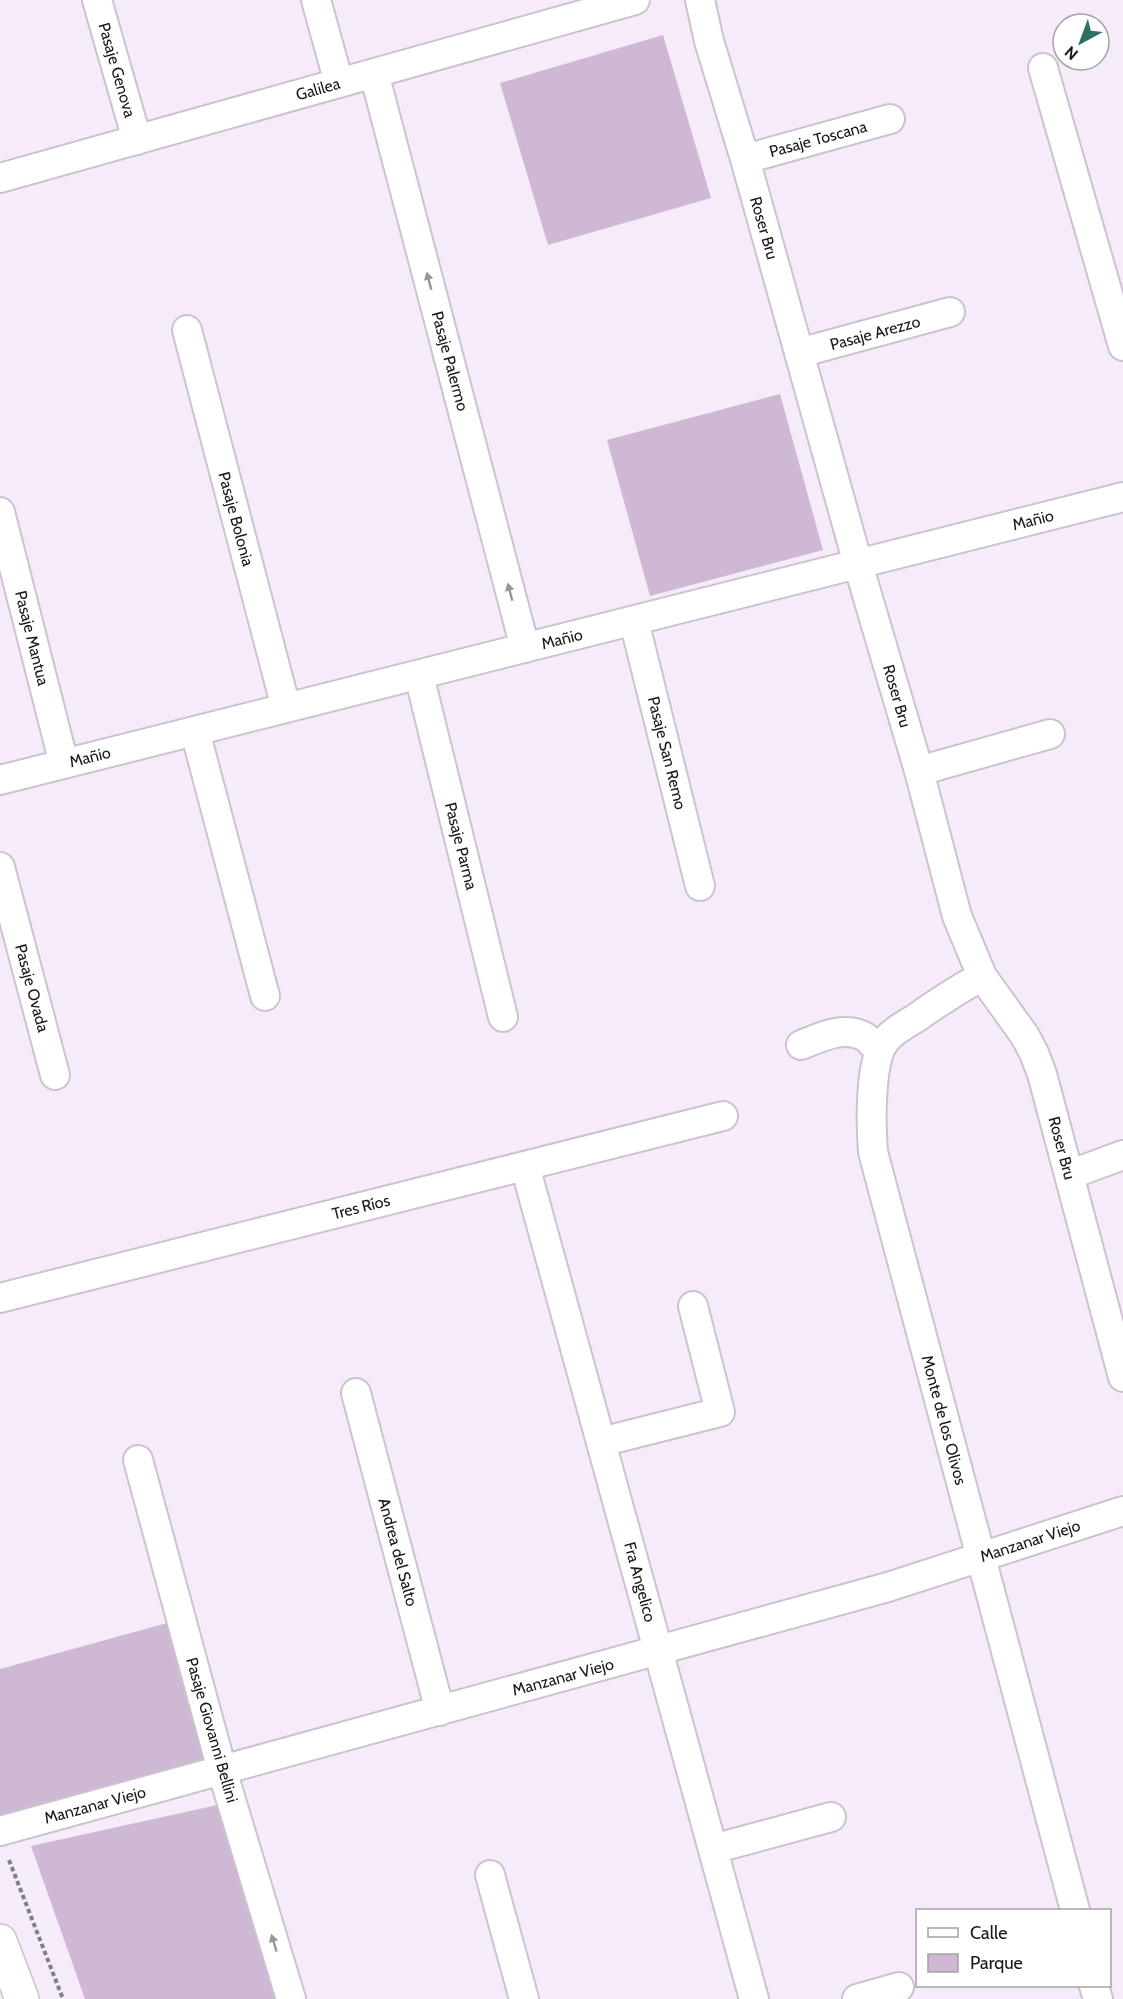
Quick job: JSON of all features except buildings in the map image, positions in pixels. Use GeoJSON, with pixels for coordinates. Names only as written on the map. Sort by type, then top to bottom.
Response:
{"type":"FeatureCollection","features":[{"type":"Feature","properties":{"kind":"street","name":"Pasaje Genova"},"geometry":{"type":"LineString","coordinates":[[97,0],[137,140]]}},
{"type":"Feature","properties":{"kind":"street"},"geometry":{"type":"LineString","coordinates":[[316,0],[339,83]]}},
{"type":"Feature","properties":{"kind":"street","name":"Galilea"},"geometry":{"type":"LineString","coordinates":[[0,178],[374,73],[555,11],[635,0]]}},
{"type":"Feature","properties":{"kind":"street","name":"Roser Bru"},"geometry":{"type":"LineString","coordinates":[[700,0],[858,564],[919,771],[957,916],[982,976],[1025,1036],[1042,1074],[1122,1373]]}},
{"type":"Feature","properties":{"kind":"street"},"geometry":{"type":"LineString","coordinates":[[1044,68],[1123,346]]}},
{"type":"Feature","properties":{"kind":"street","name":"Pasaje Palermo"},"geometry":{"type":"LineString","coordinates":[[374,73],[525,648]]}},
{"type":"Feature","properties":{"kind":"street","name":"Pasaje Toscana"},"geometry":{"type":"LineString","coordinates":[[745,159],[890,119]]}},
{"type":"Feature","properties":{"kind":"street","name":"Pasaje Arezzo"},"geometry":{"type":"LineString","coordinates":[[799,353],[950,312]]}},
{"type":"Feature","properties":{"kind":"street","name":"Pasaje Bolonia"},"geometry":{"type":"LineString","coordinates":[[187,330],[286,708]]}},
{"type":"Feature","properties":{"kind":"street","name":"Mañio"},"geometry":{"type":"LineString","coordinates":[[0,780],[1123,497]]}},
{"type":"Feature","properties":{"kind":"street","name":"Pasaje Mantua"},"geometry":{"type":"LineString","coordinates":[[0,512],[64,764]]}},
{"type":"Feature","properties":{"kind":"street","name":"Pasaje San Remo"},"geometry":{"type":"LineString","coordinates":[[634,621],[700,886]]}},
{"type":"Feature","properties":{"kind":"street","name":"Pasaje Parma"},"geometry":{"type":"LineString","coordinates":[[419,675],[503,1017]]}},
{"type":"Feature","properties":{"kind":"street"},"geometry":{"type":"LineString","coordinates":[[195,731],[265,996]]}},
{"type":"Feature","properties":{"kind":"street"},"geometry":{"type":"LineString","coordinates":[[919,771],[1050,734]]}},
{"type":"Feature","properties":{"kind":"street","name":"Pasaje Ovada"},"geometry":{"type":"LineString","coordinates":[[0,867],[55,1075]]}},
{"type":"Feature","properties":{"kind":"street"},"geometry":{"type":"LineString","coordinates":[[801,1045],[826,1035],[845,1031],[865,1037],[879,1051],[886,1040],[899,1029],[982,976]]}},
{"type":"Feature","properties":{"kind":"street","name":"Monte de los Olivos"},"geometry":{"type":"LineString","coordinates":[[879,1051],[872,1098],[873,1152],[1073,1909]]}},
{"type":"Feature","properties":{"kind":"street","name":"Tres Ríos"},"geometry":{"type":"LineString","coordinates":[[0,1298],[723,1116]]}},
{"type":"Feature","properties":{"kind":"street"},"geometry":{"type":"LineString","coordinates":[[1069,1175],[1123,1155]]}},
{"type":"Feature","properties":{"kind":"street","name":"Fra Angelico"},"geometry":{"type":"LineString","coordinates":[[525,1166],[754,1999]]}},
{"type":"Feature","properties":{"kind":"street"},"geometry":{"type":"LineString","coordinates":[[601,1442],[720,1412],[693,1306]]}},
{"type":"Feature","properties":{"kind":"street","name":"Andrea del Salto"},"geometry":{"type":"LineString","coordinates":[[356,1393],[440,1711]]}},
{"type":"Feature","properties":{"kind":"street","name":"Pasaje Giovanni Bellini"},"geometry":{"type":"LineString","coordinates":[[138,1460],[222,1770],[291,1999]]}},
{"type":"Feature","properties":{"kind":"street","name":"Manzanar Viejo"},"geometry":{"type":"LineString","coordinates":[[0,1831],[888,1587],[1123,1511]]}},
{"type":"Feature","properties":{"kind":"street"},"geometry":{"type":"LineString","coordinates":[[713,1849],[831,1817]]}},
{"type":"Feature","properties":{"kind":"street"},"geometry":{"type":"LineString","coordinates":[[490,1875],[524,1999]]}},
{"type":"Feature","properties":{"kind":"street"},"geometry":{"type":"LineString","coordinates":[[0,1941],[22,1999]]}},
{"type":"Feature","properties":{"kind":"street"},"geometry":{"type":"LineString","coordinates":[[857,1999],[899,1987]]}},
{"type":"Feature","properties":{"kind":"path"},"geometry":{"type":"LineString","coordinates":[[8,1858],[63,1999]]}},
{"type":"Feature","properties":{"kind":"green space"},"geometry":{"type":"Polygon","coordinates":[[[663,35],[711,198],[548,245],[500,83],[663,35]]]}},
{"type":"Feature","properties":{"kind":"green space"},"geometry":{"type":"Polygon","coordinates":[[[780,394],[823,550],[650,596],[607,440],[780,394]]]}},
{"type":"Feature","properties":{"kind":"green space"},"geometry":{"type":"Polygon","coordinates":[[[167,1623],[208,1760],[0,1822],[0,1669],[167,1623]]]}},
{"type":"Feature","properties":{"kind":"green space"},"geometry":{"type":"Polygon","coordinates":[[[222,1804],[280,1999],[85,1999],[31,1846],[222,1804]]]}}]}
